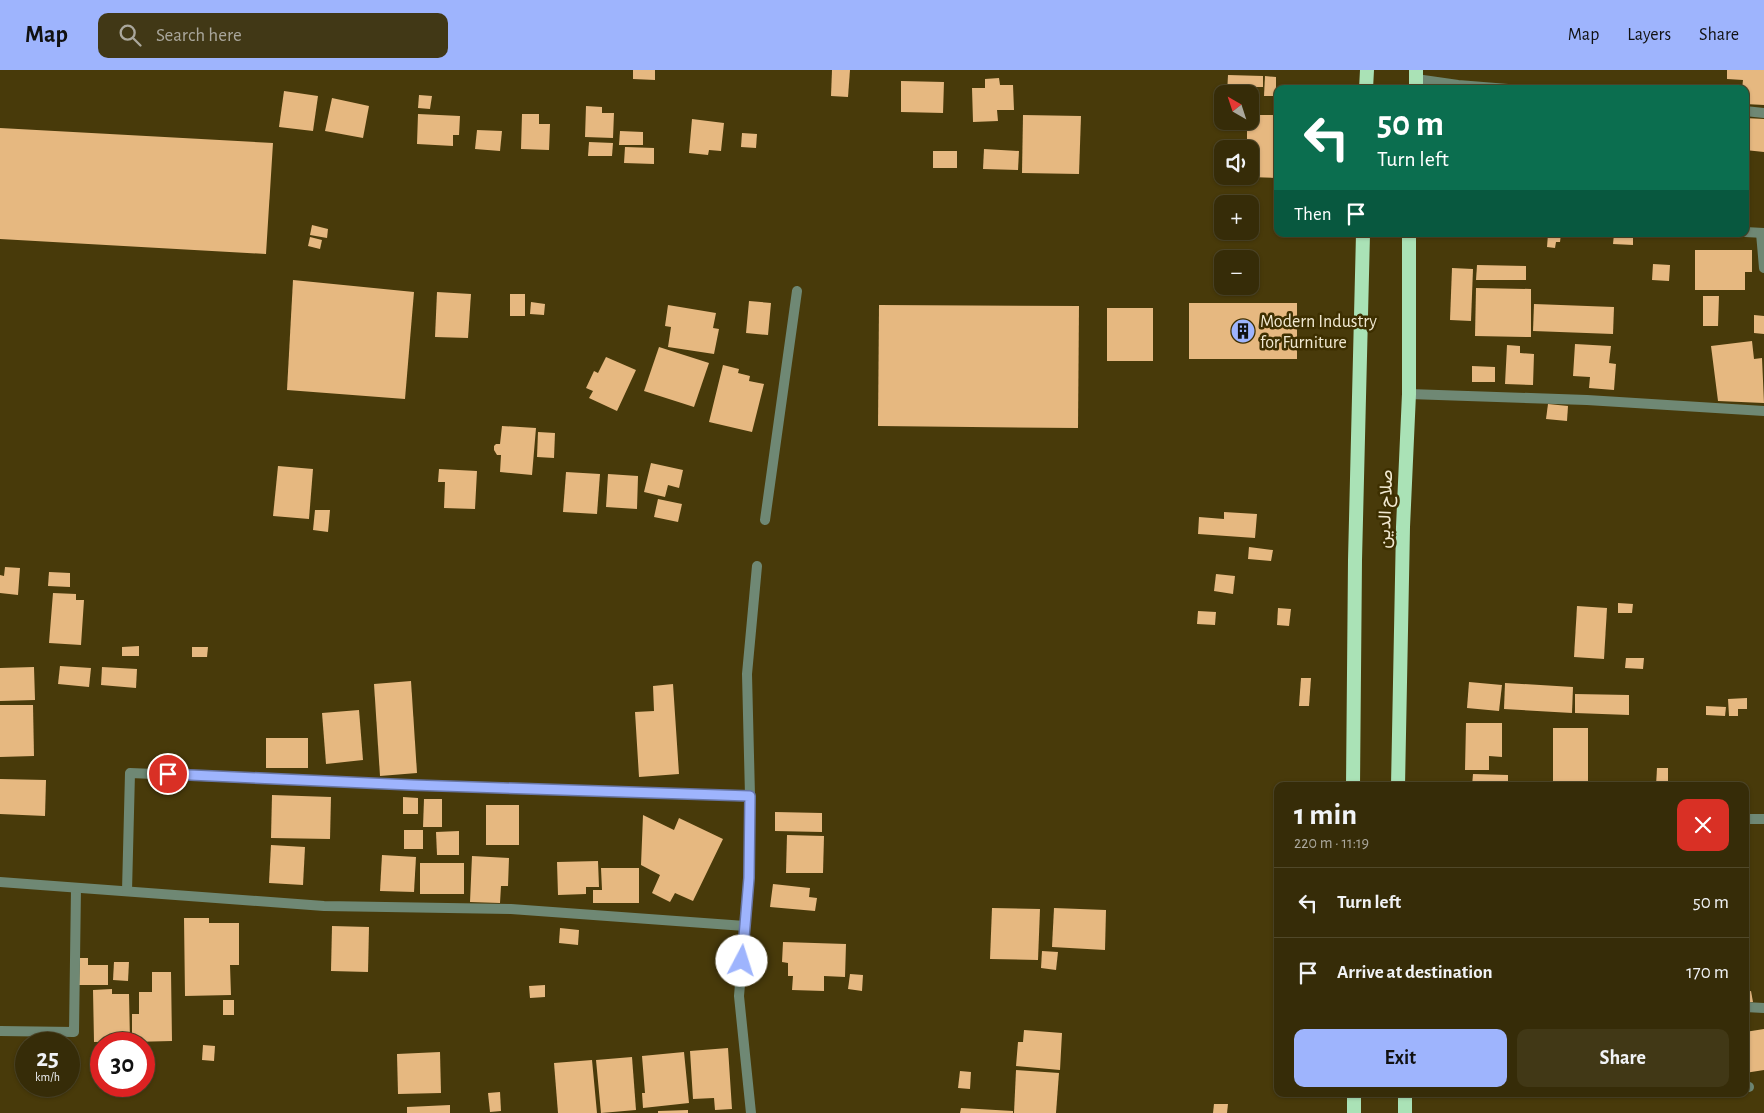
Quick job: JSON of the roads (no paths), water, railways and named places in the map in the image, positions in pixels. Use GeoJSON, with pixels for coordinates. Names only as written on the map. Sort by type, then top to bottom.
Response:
{"type":"FeatureCollection","features":[{"type":"Feature","properties":{"kind":"highway"},"geometry":{"type":"LineString","coordinates":[[1366,85],[1367,70]]}},
{"type":"Feature","properties":{"kind":"highway","name":"صلاح الدين"},"geometry":{"type":"LineString","coordinates":[[1353,782],[1354,560],[1363,237]]}},
{"type":"Feature","properties":{"kind":"highway","name":"صلاح الدين"},"geometry":{"type":"LineString","coordinates":[[1398,782],[1403,527],[1409,394],[1409,237]]}},
{"type":"Feature","properties":{"kind":"highway"},"geometry":{"type":"LineString","coordinates":[[1354,1097],[1354,1113]]}},
{"type":"Feature","properties":{"kind":"highway"},"geometry":{"type":"LineString","coordinates":[[1405,1097],[1405,1113]]}},
{"type":"Feature","properties":{"kind":"street"},"geometry":{"type":"LineString","coordinates":[[1416,79],[1458,85]]}},
{"type":"Feature","properties":{"kind":"street"},"geometry":{"type":"LineString","coordinates":[[1749,111],[1764,113]]}},
{"type":"Feature","properties":{"kind":"street"},"geometry":{"type":"LineString","coordinates":[[1749,232],[1762,233],[1764,268]]}},
{"type":"Feature","properties":{"kind":"street"},"geometry":{"type":"LineString","coordinates":[[765,520],[798,291]]}},
{"type":"Feature","properties":{"kind":"street"},"geometry":{"type":"LineString","coordinates":[[1409,394],[1587,400],[1764,411]]}},
{"type":"Feature","properties":{"kind":"street"},"geometry":{"type":"LineString","coordinates":[[751,1113],[740,996],[749,878],[750,796],[747,674],[757,566]]}},
{"type":"Feature","properties":{"kind":"street"},"geometry":{"type":"LineString","coordinates":[[127,891],[130,772],[412,785],[750,796]]}},
{"type":"Feature","properties":{"kind":"street"},"geometry":{"type":"LineString","coordinates":[[1749,819],[1764,819]]}},
{"type":"Feature","properties":{"kind":"street"},"geometry":{"type":"LineString","coordinates":[[0,882],[324,906],[511,909],[745,926]]}},
{"type":"Feature","properties":{"kind":"street"},"geometry":{"type":"LineString","coordinates":[[0,1031],[74,1032],[76,888]]}},
{"type":"Feature","properties":{"kind":"street"},"geometry":{"type":"LineString","coordinates":[[1749,1007],[1764,1008]]}},
{"type":"Feature","properties":{"kind":"place","name":"Modern Industry for Furniture"},"geometry":{"type":"Point","coordinates":[1243,331]}}]}
